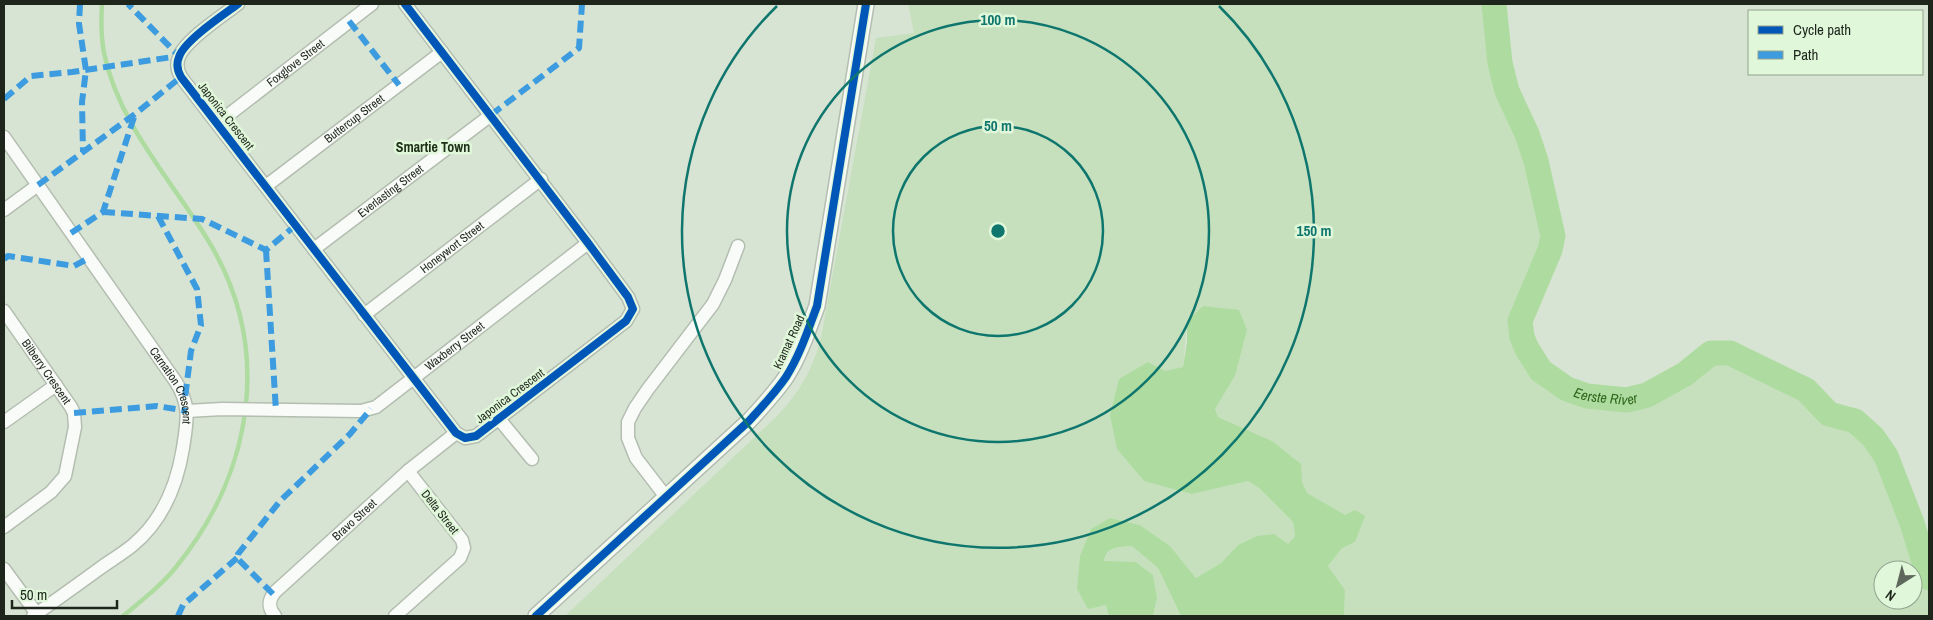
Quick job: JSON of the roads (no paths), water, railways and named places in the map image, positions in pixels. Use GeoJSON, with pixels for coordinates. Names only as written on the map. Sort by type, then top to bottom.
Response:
{"type":"FeatureCollection","features":[{"type":"Feature","properties":{"kind":"street","name":"Japonica Crescent"},"geometry":{"type":"LineString","coordinates":[[238,4],[189,43],[182,51],[178,61],[178,72],[456,433],[463,437],[471,438],[499,419],[626,322],[631,316],[633,309],[631,301],[588,243],[405,4]]}},
{"type":"Feature","properties":{"kind":"street","name":"Foxglove Street"},"geometry":{"type":"LineString","coordinates":[[218,123],[372,4]]}},
{"type":"Feature","properties":{"kind":"street","name":"Kramat Road"},"geometry":{"type":"LineString","coordinates":[[536,616],[749,421],[768,401],[787,376],[800,351],[817,306],[866,4]]}},
{"type":"Feature","properties":{"kind":"street","name":"Buttercup Street"},"geometry":{"type":"LineString","coordinates":[[266,186],[442,52]]}},
{"type":"Feature","properties":{"kind":"street","name":"Everlasting Street"},"geometry":{"type":"LineString","coordinates":[[314,250],[491,116]]}},
{"type":"Feature","properties":{"kind":"street","name":"Carnation Crescent"},"geometry":{"type":"LineString","coordinates":[[4,137],[176,382],[185,398],[187,410],[181,458],[174,484],[165,505],[155,521],[134,544],[35,615]]}},
{"type":"Feature","properties":{"kind":"street","name":"Honeywort Street"},"geometry":{"type":"LineString","coordinates":[[364,315],[540,179]]}},
{"type":"Feature","properties":{"kind":"street"},"geometry":{"type":"LineString","coordinates":[[4,210],[38,185]]}},
{"type":"Feature","properties":{"kind":"street","name":"Waxberry Street"},"geometry":{"type":"LineString","coordinates":[[187,410],[366,411],[376,407],[588,243]]}},
{"type":"Feature","properties":{"kind":"street"},"geometry":{"type":"LineString","coordinates":[[666,497],[636,458],[628,438],[628,422],[648,389],[713,304],[738,246]]}},
{"type":"Feature","properties":{"kind":"street","name":"Bilberry Crescent"},"geometry":{"type":"LineString","coordinates":[[4,312],[74,413],[75,427],[68,471],[56,487],[4,527]]}},
{"type":"Feature","properties":{"kind":"street"},"geometry":{"type":"LineString","coordinates":[[4,422],[56,385]]}},
{"type":"Feature","properties":{"kind":"street"},"geometry":{"type":"LineString","coordinates":[[499,419],[532,459]]}},
{"type":"Feature","properties":{"kind":"street","name":"Bravo Street"},"geometry":{"type":"LineString","coordinates":[[275,616],[270,610],[270,604],[275,592],[408,471],[456,433]]}},
{"type":"Feature","properties":{"kind":"street","name":"Delta Street"},"geometry":{"type":"LineString","coordinates":[[395,616],[460,558],[464,548],[462,540],[408,471]]}},
{"type":"Feature","properties":{"kind":"street"},"geometry":{"type":"LineString","coordinates":[[4,569],[35,615]]}},
{"type":"Feature","properties":{"kind":"waterway"},"geometry":{"type":"LineString","coordinates":[[102,4],[103,47],[111,79],[133,127],[206,237],[227,278],[241,321],[247,364],[246,406],[238,449],[223,490],[202,530],[176,567],[157,587],[123,616]]}},
{"type":"Feature","properties":{"kind":"waterway","name":"Eerste River"},"geometry":{"type":"LineString","coordinates":[[1494,4],[1500,63],[1507,91],[1527,134],[1536,161],[1553,236],[1550,250],[1520,321],[1522,337],[1527,349],[1541,371],[1567,389],[1587,396],[1627,400],[1647,395],[1685,374],[1711,353],[1730,353],[1806,390],[1829,414],[1855,421],[1873,437],[1886,456],[1912,523],[1929,578]]}},
{"type":"Feature","properties":{"kind":"district","name":"Smartie Town"},"geometry":{"type":"Point","coordinates":[433,147]}}]}
